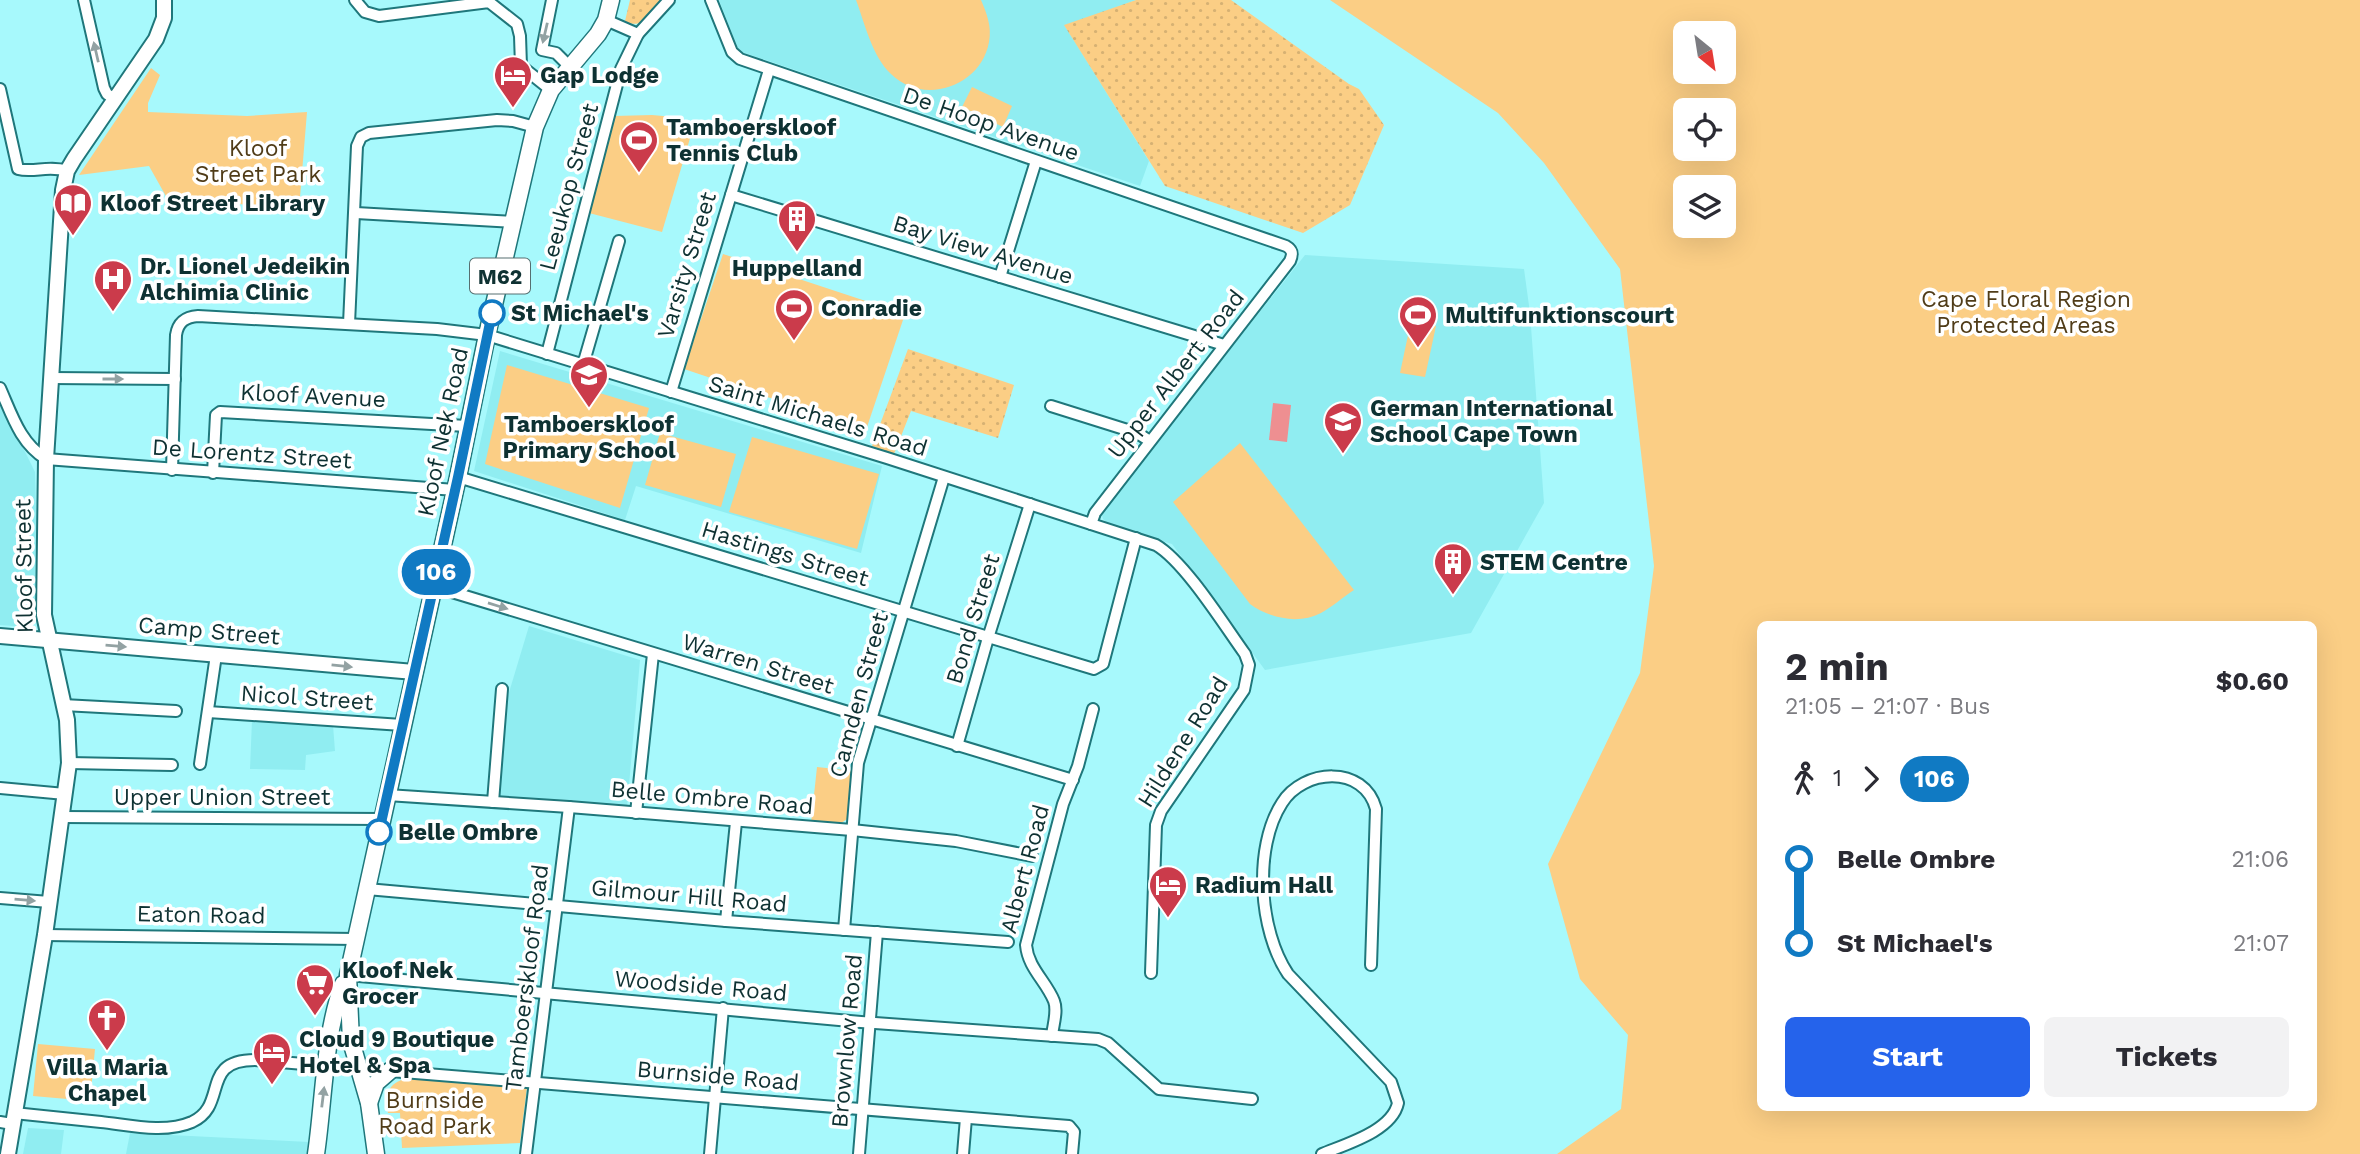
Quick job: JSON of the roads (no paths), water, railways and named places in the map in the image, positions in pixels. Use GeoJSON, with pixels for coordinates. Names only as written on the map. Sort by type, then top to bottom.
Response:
{"type":"FeatureCollection","features":[{"type":"Feature","properties":{"kind":"main road","name":"Kloof Nek Road"},"geometry":{"type":"LineString","coordinates":[[348,975],[535,127],[551,90],[590,46],[606,20],[611,0]]}},
{"type":"Feature","properties":{"kind":"main road","name":"M62"},"geometry":{"type":"LineString","coordinates":[[348,975],[351,1041],[369,1103],[376,1154]]}},
{"type":"Feature","properties":{"kind":"main road","name":"M62"},"geometry":{"type":"LineString","coordinates":[[316,1154],[327,1049],[341,990],[348,975]]}},
{"type":"Feature","properties":{"kind":"main road"},"geometry":{"type":"LineString","coordinates":[[326,1065],[338,1050],[342,1028],[349,1011]]}},
{"type":"Feature","properties":{"kind":"main road"},"geometry":{"type":"LineString","coordinates":[[369,1103],[376,1083],[391,1070]]}},
{"type":"Feature","properties":{"kind":"street"},"geometry":{"type":"LineString","coordinates":[[84,0],[104,88],[107,94],[116,100]]}},
{"type":"Feature","properties":{"kind":"street","name":"Kloof Street"},"geometry":{"type":"LineString","coordinates":[[8,1154],[9,1120],[45,935],[69,763],[69,734],[44,615],[46,459],[62,196],[68,171],[159,32],[164,18],[164,0]]}},
{"type":"Feature","properties":{"kind":"street"},"geometry":{"type":"LineString","coordinates":[[355,0],[365,12],[379,16],[489,2],[517,24],[521,66],[551,90]]}},
{"type":"Feature","properties":{"kind":"street"},"geometry":{"type":"LineString","coordinates":[[552,0],[542,50],[556,52],[570,68]]}},
{"type":"Feature","properties":{"kind":"street","name":"Leeukop Street"},"geometry":{"type":"LineString","coordinates":[[547,354],[621,69],[638,34],[669,0]]}},
{"type":"Feature","properties":{"kind":"street","name":"De Hoop Avenue"},"geometry":{"type":"LineString","coordinates":[[711,0],[734,55],[769,70],[1183,210],[1291,250]]}},
{"type":"Feature","properties":{"kind":"street"},"geometry":{"type":"LineString","coordinates":[[606,20],[638,34]]}},
{"type":"Feature","properties":{"kind":"street","name":"Varsity Street"},"geometry":{"type":"LineString","coordinates":[[671,392],[769,70]]}},
{"type":"Feature","properties":{"kind":"street"},"geometry":{"type":"LineString","coordinates":[[0,89],[18,169],[49,167],[68,171]]}},
{"type":"Feature","properties":{"kind":"street"},"geometry":{"type":"LineString","coordinates":[[349,324],[357,145],[361,137],[369,133],[496,120],[535,127]]}},
{"type":"Feature","properties":{"kind":"street"},"geometry":{"type":"LineString","coordinates":[[1000,277],[1035,161]]}},
{"type":"Feature","properties":{"kind":"street","name":"Bay View Avenue"},"geometry":{"type":"LineString","coordinates":[[731,195],[1224,345]]}},
{"type":"Feature","properties":{"kind":"street"},"geometry":{"type":"LineString","coordinates":[[356,213],[513,222]]}},
{"type":"Feature","properties":{"kind":"street"},"geometry":{"type":"LineString","coordinates":[[583,365],[619,241]]}},
{"type":"Feature","properties":{"kind":"street","name":"Upper Albert Road"},"geometry":{"type":"LineString","coordinates":[[1091,524],[1095,513],[1290,261],[1293,254],[1291,250]]}},
{"type":"Feature","properties":{"kind":"street","name":"Saint Michaels Road"},"geometry":{"type":"LineString","coordinates":[[172,470],[177,328],[180,322],[188,317],[437,329],[487,335],[1136,538]]}},
{"type":"Feature","properties":{"kind":"street"},"geometry":{"type":"LineString","coordinates":[[51,378],[175,379]]}},
{"type":"Feature","properties":{"kind":"street"},"geometry":{"type":"LineString","coordinates":[[0,388],[23,439],[46,459]]}},
{"type":"Feature","properties":{"kind":"street"},"geometry":{"type":"LineString","coordinates":[[1051,406],[1137,433],[1150,441]]}},
{"type":"Feature","properties":{"kind":"street","name":"Kloof Avenue"},"geometry":{"type":"LineString","coordinates":[[213,473],[216,415],[220,412],[467,426]]}},
{"type":"Feature","properties":{"kind":"street","name":"De Lorentz Street"},"geometry":{"type":"LineString","coordinates":[[46,459],[213,473],[457,483]]}},
{"type":"Feature","properties":{"kind":"street","name":"Camden Street"},"geometry":{"type":"LineString","coordinates":[[844,930],[858,763],[944,477]]}},
{"type":"Feature","properties":{"kind":"street","name":"Hastings Street"},"geometry":{"type":"LineString","coordinates":[[457,483],[1092,669],[1103,664],[1136,538]]}},
{"type":"Feature","properties":{"kind":"street","name":"Bond Street"},"geometry":{"type":"LineString","coordinates":[[957,746],[1030,504]]}},
{"type":"Feature","properties":{"kind":"street","name":"Hildene Road"},"geometry":{"type":"LineString","coordinates":[[1136,538],[1156,545],[1170,554],[1245,654],[1248,665],[1244,690],[1161,811],[1156,825],[1151,973]]}},
{"type":"Feature","properties":{"kind":"street","name":"Warren Street"},"geometry":{"type":"LineString","coordinates":[[432,586],[1073,780]]}},
{"type":"Feature","properties":{"kind":"street","name":"Camp Street"},"geometry":{"type":"LineString","coordinates":[[0,636],[414,672]]}},
{"type":"Feature","properties":{"kind":"street"},"geometry":{"type":"LineString","coordinates":[[636,813],[653,654]]}},
{"type":"Feature","properties":{"kind":"street"},"geometry":{"type":"LineString","coordinates":[[200,764],[216,655]]}},
{"type":"Feature","properties":{"kind":"street"},"geometry":{"type":"LineString","coordinates":[[493,802],[502,689]]}},
{"type":"Feature","properties":{"kind":"street"},"geometry":{"type":"LineString","coordinates":[[63,705],[176,711]]}},
{"type":"Feature","properties":{"kind":"street","name":"Albert Road"},"geometry":{"type":"LineString","coordinates":[[1052,1035],[1054,1001],[1030,963],[1026,945],[1063,804],[1073,780],[1093,709]]}},
{"type":"Feature","properties":{"kind":"street","name":"Nicol Street"},"geometry":{"type":"LineString","coordinates":[[208,712],[402,725]]}},
{"type":"Feature","properties":{"kind":"street"},"geometry":{"type":"LineString","coordinates":[[69,763],[172,765]]}},
{"type":"Feature","properties":{"kind":"street"},"geometry":{"type":"LineString","coordinates":[[1322,1154],[1381,1127],[1391,1119],[1398,1103],[1391,1082],[1288,974],[1268,926],[1265,911],[1265,855],[1276,814],[1282,802],[1296,788],[1318,779],[1353,779],[1367,790],[1374,803],[1371,965]]}},
{"type":"Feature","properties":{"kind":"street"},"geometry":{"type":"LineString","coordinates":[[0,788],[65,794]]}},
{"type":"Feature","properties":{"kind":"street","name":"Belle Ombre Road"},"geometry":{"type":"LineString","coordinates":[[387,795],[852,830],[956,841],[1032,856]]}},
{"type":"Feature","properties":{"kind":"street","name":"Tamboerskloof Road"},"geometry":{"type":"LineString","coordinates":[[526,1154],[569,807]]}},
{"type":"Feature","properties":{"kind":"street","name":"Upper Union Street"},"geometry":{"type":"LineString","coordinates":[[63,817],[382,820]]}},
{"type":"Feature","properties":{"kind":"street"},"geometry":{"type":"LineString","coordinates":[[726,921],[736,822]]}},
{"type":"Feature","properties":{"kind":"street","name":"Gilmour Hill Road"},"geometry":{"type":"LineString","coordinates":[[367,889],[726,921],[1008,942]]}},
{"type":"Feature","properties":{"kind":"street"},"geometry":{"type":"LineString","coordinates":[[0,898],[50,902]]}},
{"type":"Feature","properties":{"kind":"street","name":"Brownlow Road"},"geometry":{"type":"LineString","coordinates":[[859,1154],[877,932]]}},
{"type":"Feature","properties":{"kind":"street","name":"Eaton Road"},"geometry":{"type":"LineString","coordinates":[[45,935],[356,939]]}},
{"type":"Feature","properties":{"kind":"street","name":"Woodside Road"},"geometry":{"type":"LineString","coordinates":[[348,975],[1105,1040],[1158,1089],[1252,1099]]}},
{"type":"Feature","properties":{"kind":"street"},"geometry":{"type":"LineString","coordinates":[[710,1154],[723,1008]]}},
{"type":"Feature","properties":{"kind":"street"},"geometry":{"type":"LineString","coordinates":[[9,1120],[155,1128],[174,1126],[194,1121],[205,1113],[212,1101],[218,1076],[232,1064],[255,1060],[359,1067]]}},
{"type":"Feature","properties":{"kind":"street","name":"Burnside Road"},"geometry":{"type":"LineString","coordinates":[[359,1067],[1069,1126],[1073,1129],[1072,1154]]}},
{"type":"Feature","properties":{"kind":"street"},"geometry":{"type":"LineString","coordinates":[[963,1154],[967,1118]]}},
{"type":"Feature","properties":{"kind":"place","name":"Gap Lodge"},"geometry":{"type":"Point","coordinates":[513,109]}},
{"type":"Feature","properties":{"kind":"place","name":"Tamboerskloof Tennis Club"},"geometry":{"type":"Point","coordinates":[639,174]}},
{"type":"Feature","properties":{"kind":"place","name":"Kloof Street Library"},"geometry":{"type":"Point","coordinates":[73,237]}},
{"type":"Feature","properties":{"kind":"place","name":"Huppelland"},"geometry":{"type":"Point","coordinates":[797,253]}},
{"type":"Feature","properties":{"kind":"place","name":"Dr. Lionel Jedeikin Alchimia Clinic"},"geometry":{"type":"Point","coordinates":[113,313]}},
{"type":"Feature","properties":{"kind":"place","name":"St Michael's"},"geometry":{"type":"Point","coordinates":[492,313]}},
{"type":"Feature","properties":{"kind":"place","name":"Conradie"},"geometry":{"type":"Point","coordinates":[794,342]}},
{"type":"Feature","properties":{"kind":"place","name":"Multifunktionscourt"},"geometry":{"type":"Point","coordinates":[1418,349]}},
{"type":"Feature","properties":{"kind":"place","name":"Tamboerskloof Primary School"},"geometry":{"type":"Point","coordinates":[589,409]}},
{"type":"Feature","properties":{"kind":"place","name":"German International School Cape Town"},"geometry":{"type":"Point","coordinates":[1343,455]}},
{"type":"Feature","properties":{"kind":"place","name":"STEM Centre"},"geometry":{"type":"Point","coordinates":[1453,596]}},
{"type":"Feature","properties":{"kind":"place","name":"Belle Ombre"},"geometry":{"type":"Point","coordinates":[379,832]}},
{"type":"Feature","properties":{"kind":"place","name":"Radium Hall"},"geometry":{"type":"Point","coordinates":[1168,919]}},
{"type":"Feature","properties":{"kind":"place","name":"Kloof Nek Grocer"},"geometry":{"type":"Point","coordinates":[315,1017]}},
{"type":"Feature","properties":{"kind":"place","name":"Villa Maria Chapel"},"geometry":{"type":"Point","coordinates":[107,1052]}},
{"type":"Feature","properties":{"kind":"place","name":"Cloud 9 Boutique Hotel & Spa"},"geometry":{"type":"Point","coordinates":[272,1086]}},
{"type":"Feature","properties":{"kind":"park label","name":"Kloof Street Park"},"geometry":{"type":"Point","coordinates":[258,161]}},
{"type":"Feature","properties":{"kind":"park label","name":"Cape Floral Region Protected Areas"},"geometry":{"type":"Point","coordinates":[2026,312]}},
{"type":"Feature","properties":{"kind":"park label","name":"Burnside Road Park"},"geometry":{"type":"Point","coordinates":[435,1113]}}]}
